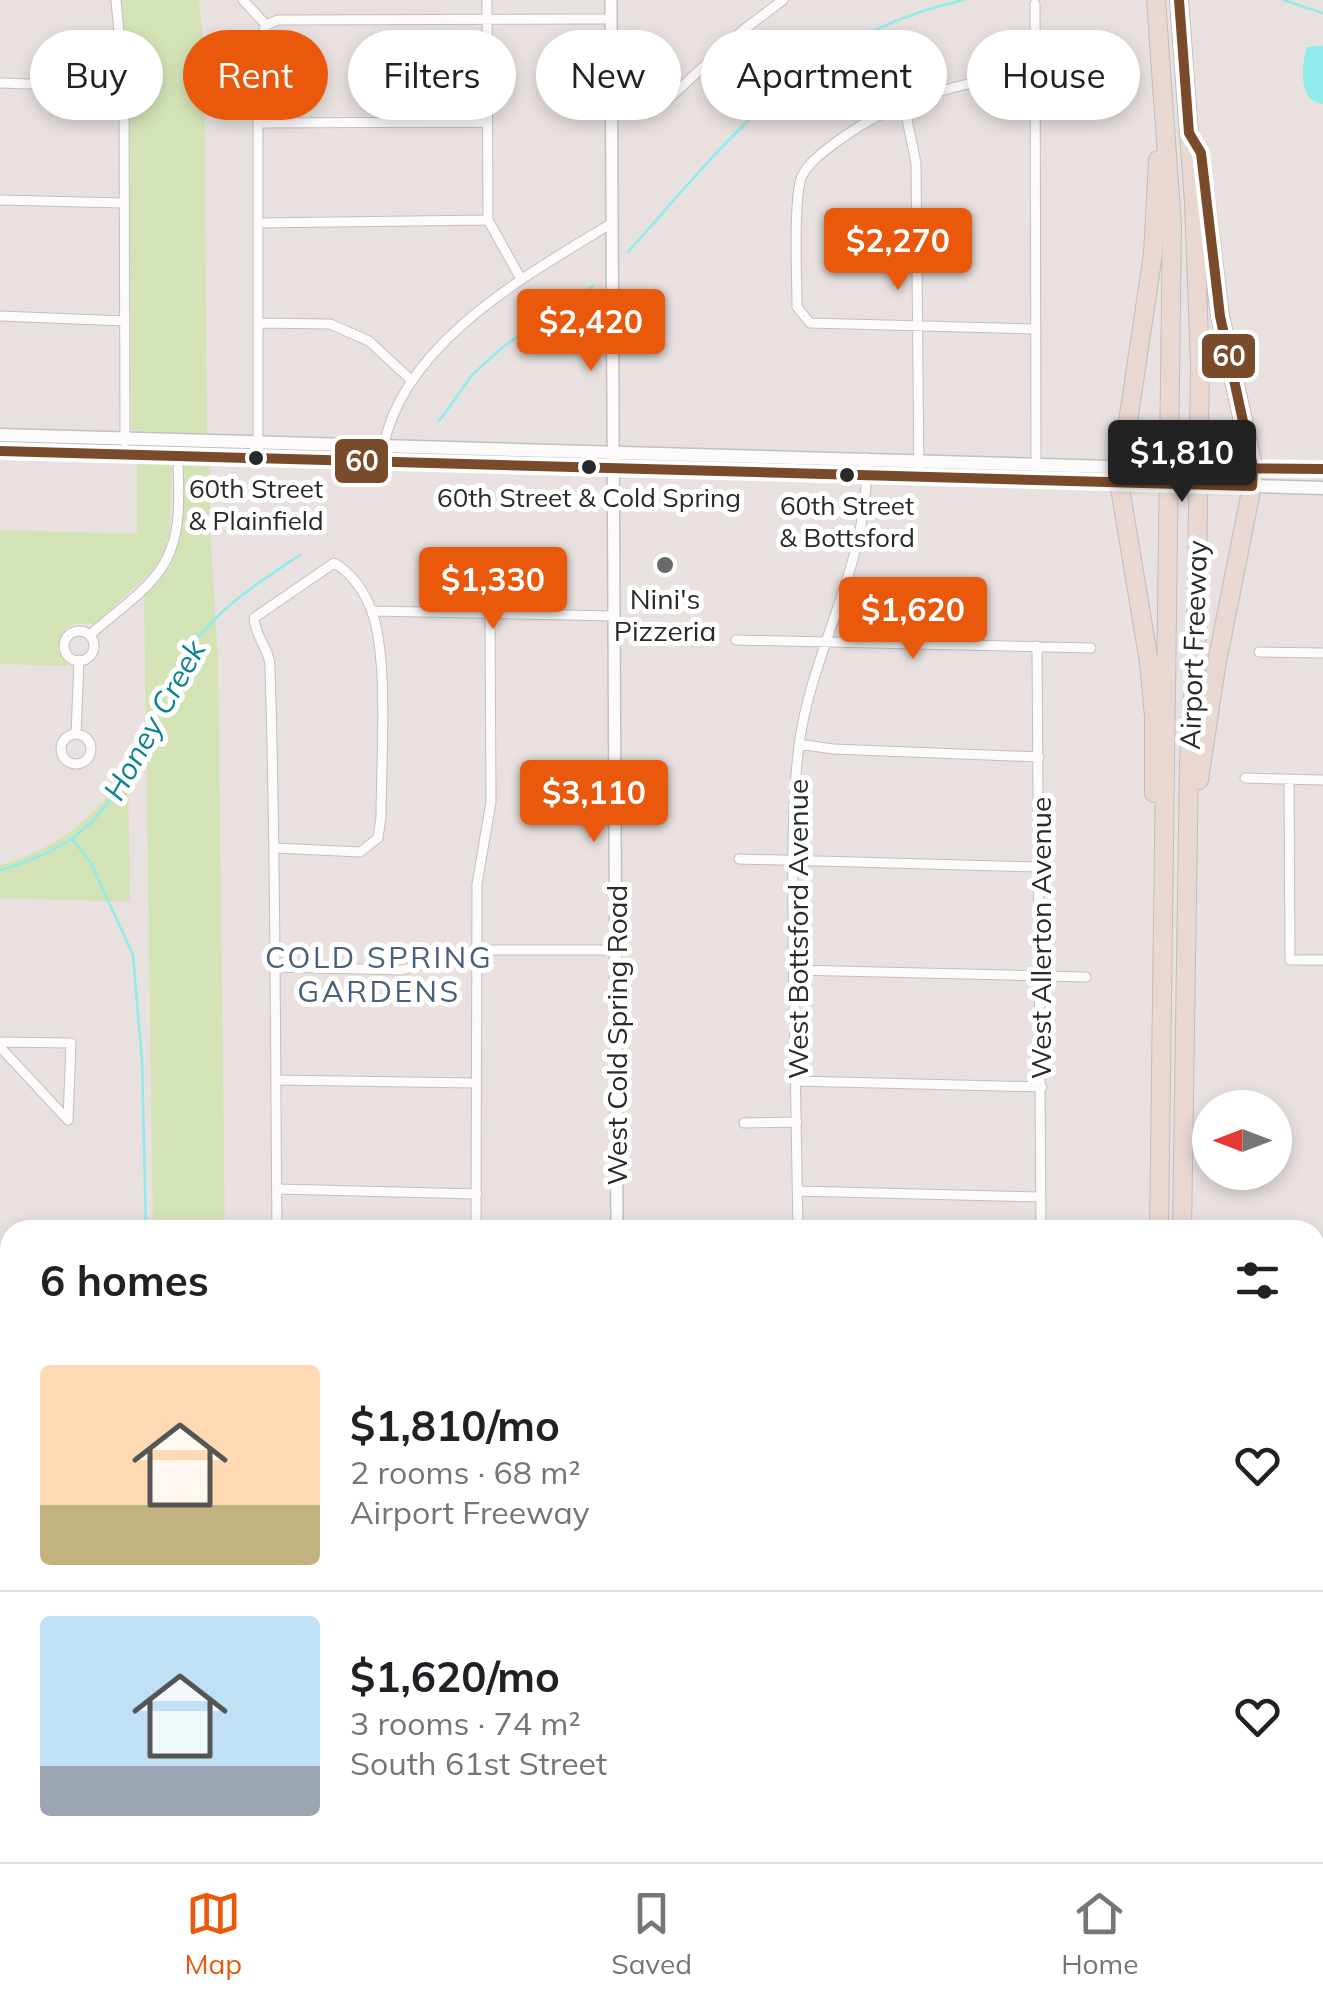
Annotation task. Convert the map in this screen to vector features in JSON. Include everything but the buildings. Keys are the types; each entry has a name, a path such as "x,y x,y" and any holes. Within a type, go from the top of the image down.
{"highway":[{"name":"Airport Freeway","path":"1179,0 1200,366 1182,1220"},
{"name":"Airport Freeway","path":"1156,1 1172,225 1159,1220"},
{"path":"1156,1 1148,22 1158,159 1153,254 1119,475 1152,694 1154,960 1162,984"},
{"path":"1187,939 1196,918 1199,785 1206,729 1252,486 1252,467 1222,326 1201,154 1189,134"}],"main road":[{"path":"0,435 126,439 258,458 867,476 1036,480 1252,467 1323,469"},
{"path":"0,451 126,455 258,443 866,458 1036,465 1119,475"},
{"path":"533,466 536,456 559,450"},
{"path":"1146,475 1219,485 1323,488"}],"street":[{"path":"116,0 119,30"},
{"path":"243,0 266,25"},
{"path":"486,0 488,220 521,280"},
{"name":"West Cold Spring Road","path":"611,0 611,30"},
{"path":"681,88 744,30 784,0"},
{"path":"1035,4 1035,30"},
{"path":"258,458 258,44 266,25 278,20 611,19"},
{"path":"0,83 30,84"},
{"path":"124,120 126,455"},
{"name":"West Cold Spring Road","path":"612,120 617,1220"},
{"path":"875,120 848,134 803,174 797,307 810,323 1036,329"},
{"path":"907,120 916,163 919,477"},
{"path":"1034,120 1036,480"},
{"path":"259,123 488,122"},
{"path":"0,200 124,203"},
{"path":"259,223 488,220"},
{"path":"382,462 390,418 411,380 438,350 521,280 612,223"},
{"path":"0,316 124,321"},
{"path":"258,323 330,324 369,340 411,380"},
{"path":"90,635 165,563 176,531 178,448"},
{"name":"West Bottsford Avenue","path":"798,1220 793,860 800,744 810,696 850,573 867,476 866,458"},
{"path":"276,848 360,852 378,838 382,817 380,657 372,611 350,572 334,563 254,618 255,631 270,660 276,848 277,1220"},
{"path":"372,611 614,616"},
{"path":"476,1220 477,884 491,802 490,613"},
{"path":"76,632 90,635 93,650 86,659 67,654 66,640 76,632"},
{"path":"736,640 1090,648"},
{"name":"West Allerton Avenue","path":"1037,646 1041,1220"},
{"path":"1259,652 1323,653"},
{"path":"76,734 79,660"},
{"path":"800,744 1039,758"},
{"path":"1245,778 1323,780"},
{"path":"1289,780 1290,960 1323,960"},
{"path":"739,859 1039,867"},
{"path":"276,967 402,970 477,950 616,950"},
{"path":"794,970 1086,977"},
{"path":"70,1043 68,1120 0,1044 70,1043"},
{"path":"277,1080 475,1083"},
{"path":"796,1081 1042,1087"},
{"path":"744,1122 796,1122"},
{"path":"276,1188 477,1194"},
{"path":"797,1192 1041,1197"}],"green space":[{"path":"121,0 199,0 202,30 183,30 183,120 205,120 207,435 132,430 129,120 163,120 163,30 123,30"},
{"path":"137,461 169,461 172,466 169,535 163,555 152,571 95,624 74,624 63,630 57,650 69,666 0,664 0,530 137,534"},
{"path":"187,461 210,463 218,660 225,1220 153,1220 144,593 167,566 174,551 181,519 183,466"},
{"path":"128,766 130,902 0,898 0,865 40,850 74,829 104,801"}],"water":[{"path":"1323,46 1323,104 1315,102 1305,90 1303,64 1307,47"}],"waterway":[{"name":"Honey Creek","path":"628,252 724,145 805,71 870,32 963,0"},
{"name":"Honey Creek","path":"1283,0 1323,13"},
{"name":"Honey Creek","path":"439,421 473,374 504,346 593,286"},
{"name":"Honey Creek","path":"0,870 61,845 101,812 130,767 175,672 193,644 234,601 300,555"},
{"path":"72,839 91,863 133,955 142,1060 146,1220"}],"transit line":[{"name":"60","path":"0,451 1252,486 1253,467 1220,316 1201,153 1189,133 1179,0"},
{"name":"60","path":"1230,468 1323,469"}],"place":[{"name":"60th Street & Plainfield","path":"256,458"},
{"name":"60th Street & Cold Spring","path":"589,467"},
{"name":"60th Street & Bottsford","path":"847,475"},
{"name":"Nini's Pizzeria","path":"665,565"}],"district":[{"name":"COLD SPRING GARDENS","path":"379,974"}]}
